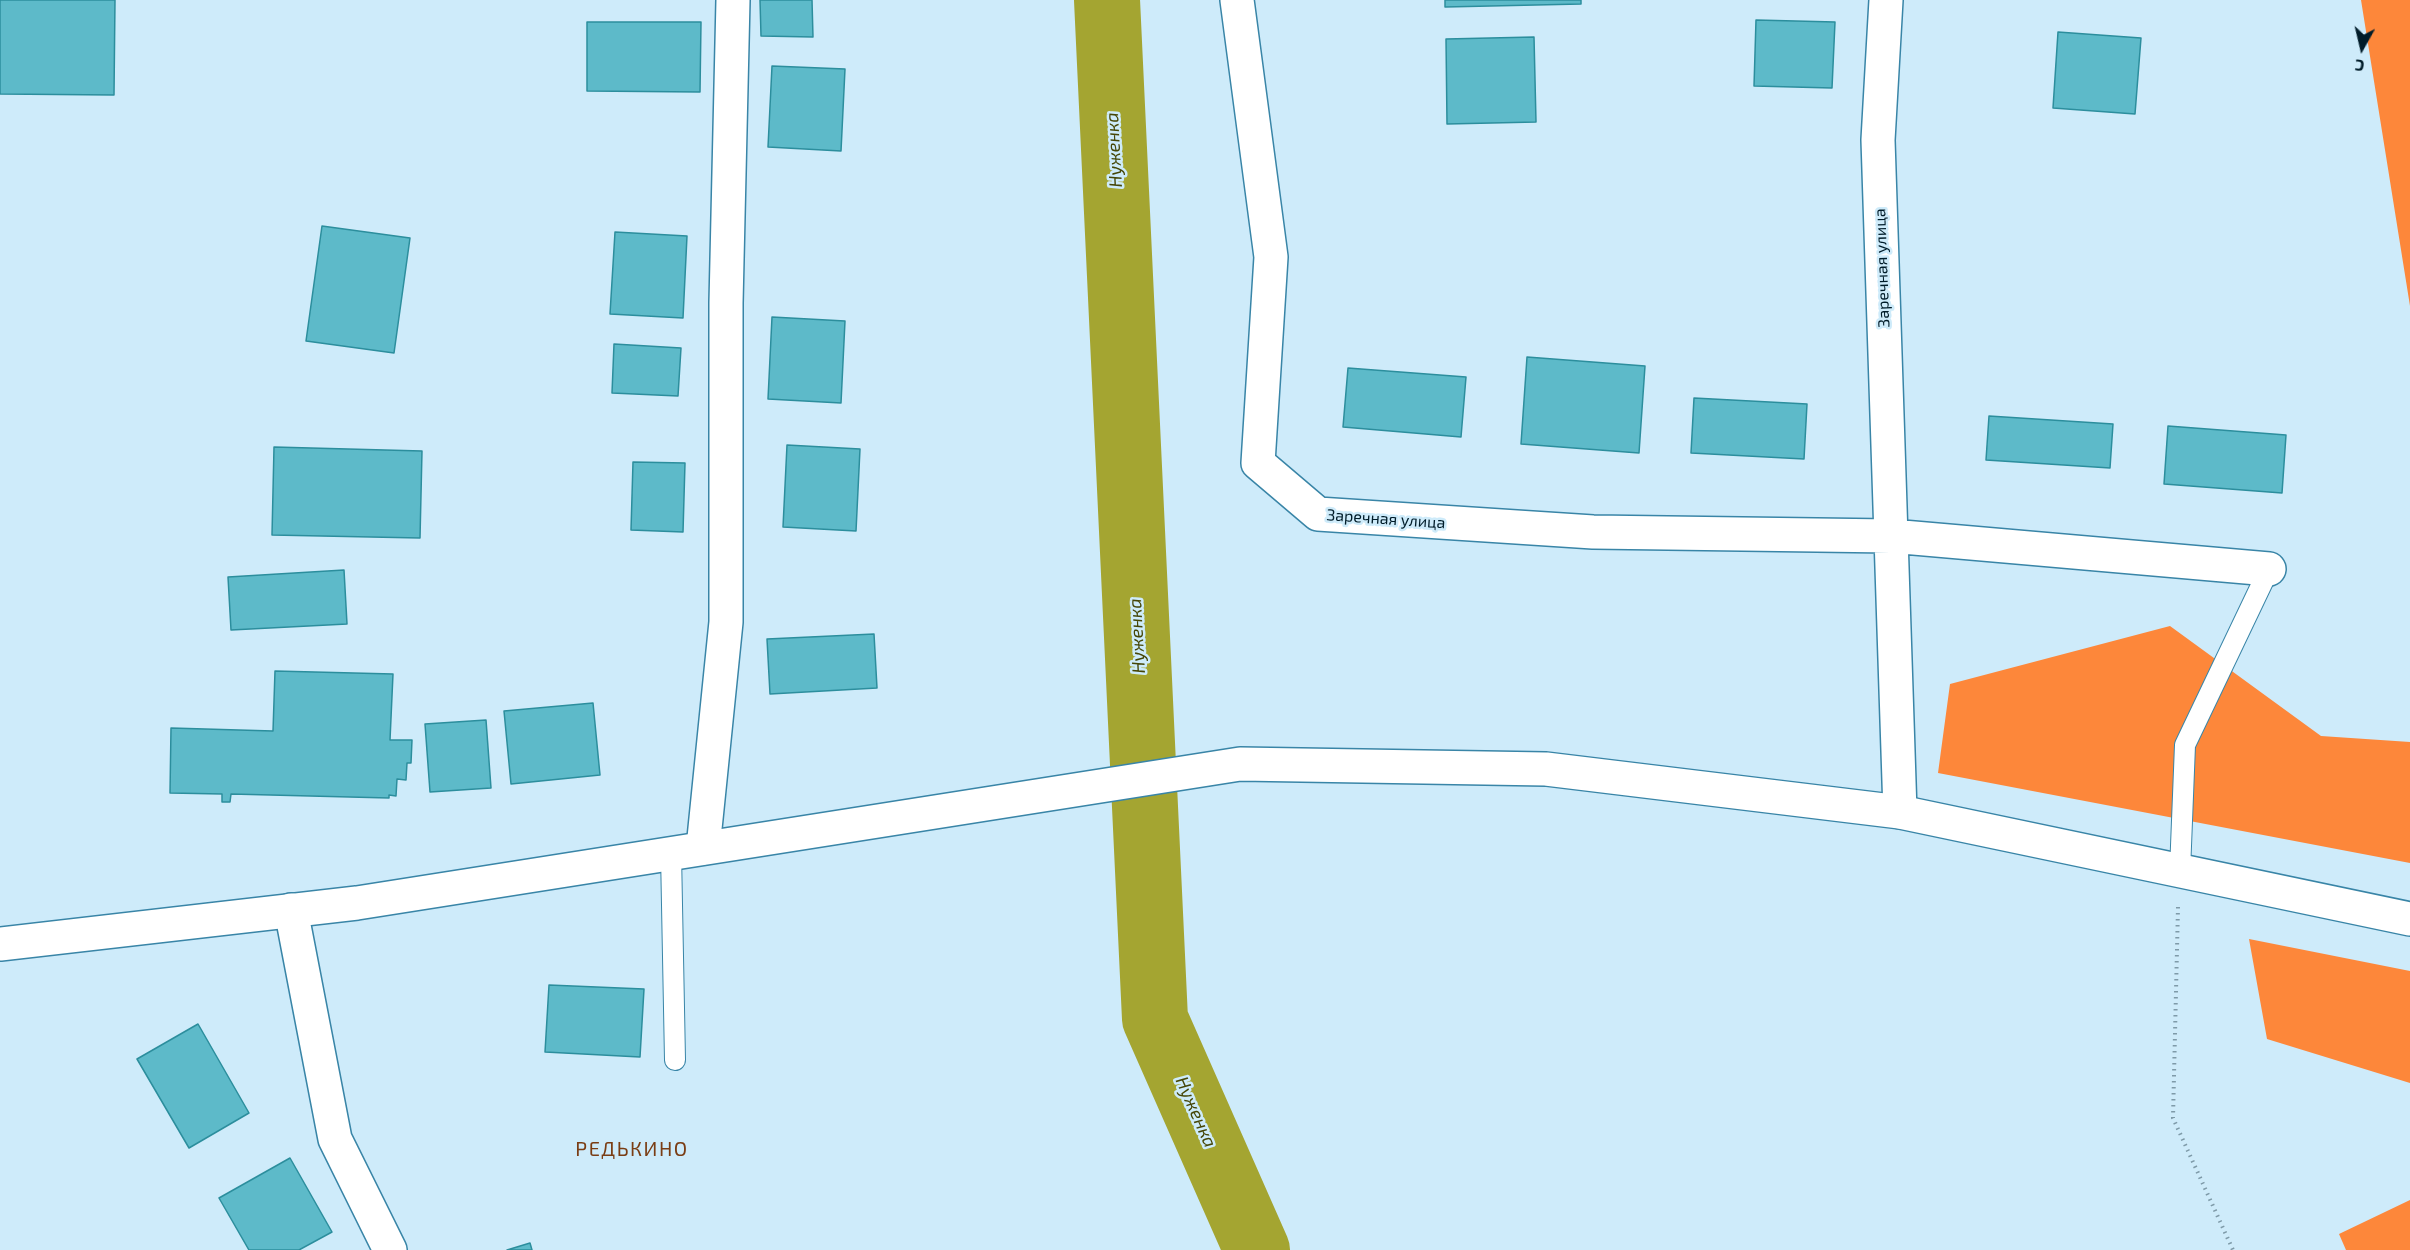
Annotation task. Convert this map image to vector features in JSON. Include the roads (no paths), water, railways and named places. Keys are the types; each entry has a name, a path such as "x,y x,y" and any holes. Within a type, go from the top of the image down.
{"street":[{"path":"703,848 726,622 726,303 733,0"},
{"name":"Заречная улица","path":"1237,0 1272,257 1258,464 1318,514 1593,532 1891,536 2269,569"},
{"name":"Заречная улица","path":"1886,0 1878,140 1900,812"},
{"path":"0,944 357,903 1240,764 1546,769 1900,812 2410,919"},
{"path":"291,910 335,1138 390,1250"}],"lane":[{"path":"2180,871 2186,744 2269,569"},
{"path":"671,853 675,1060"}],"waterway":[{"name":"Нуженка","path":"1107,0 1155,1019 1257,1250"}],"district":[{"name":"РЕДЬКИНО","path":"632,1149"}]}
